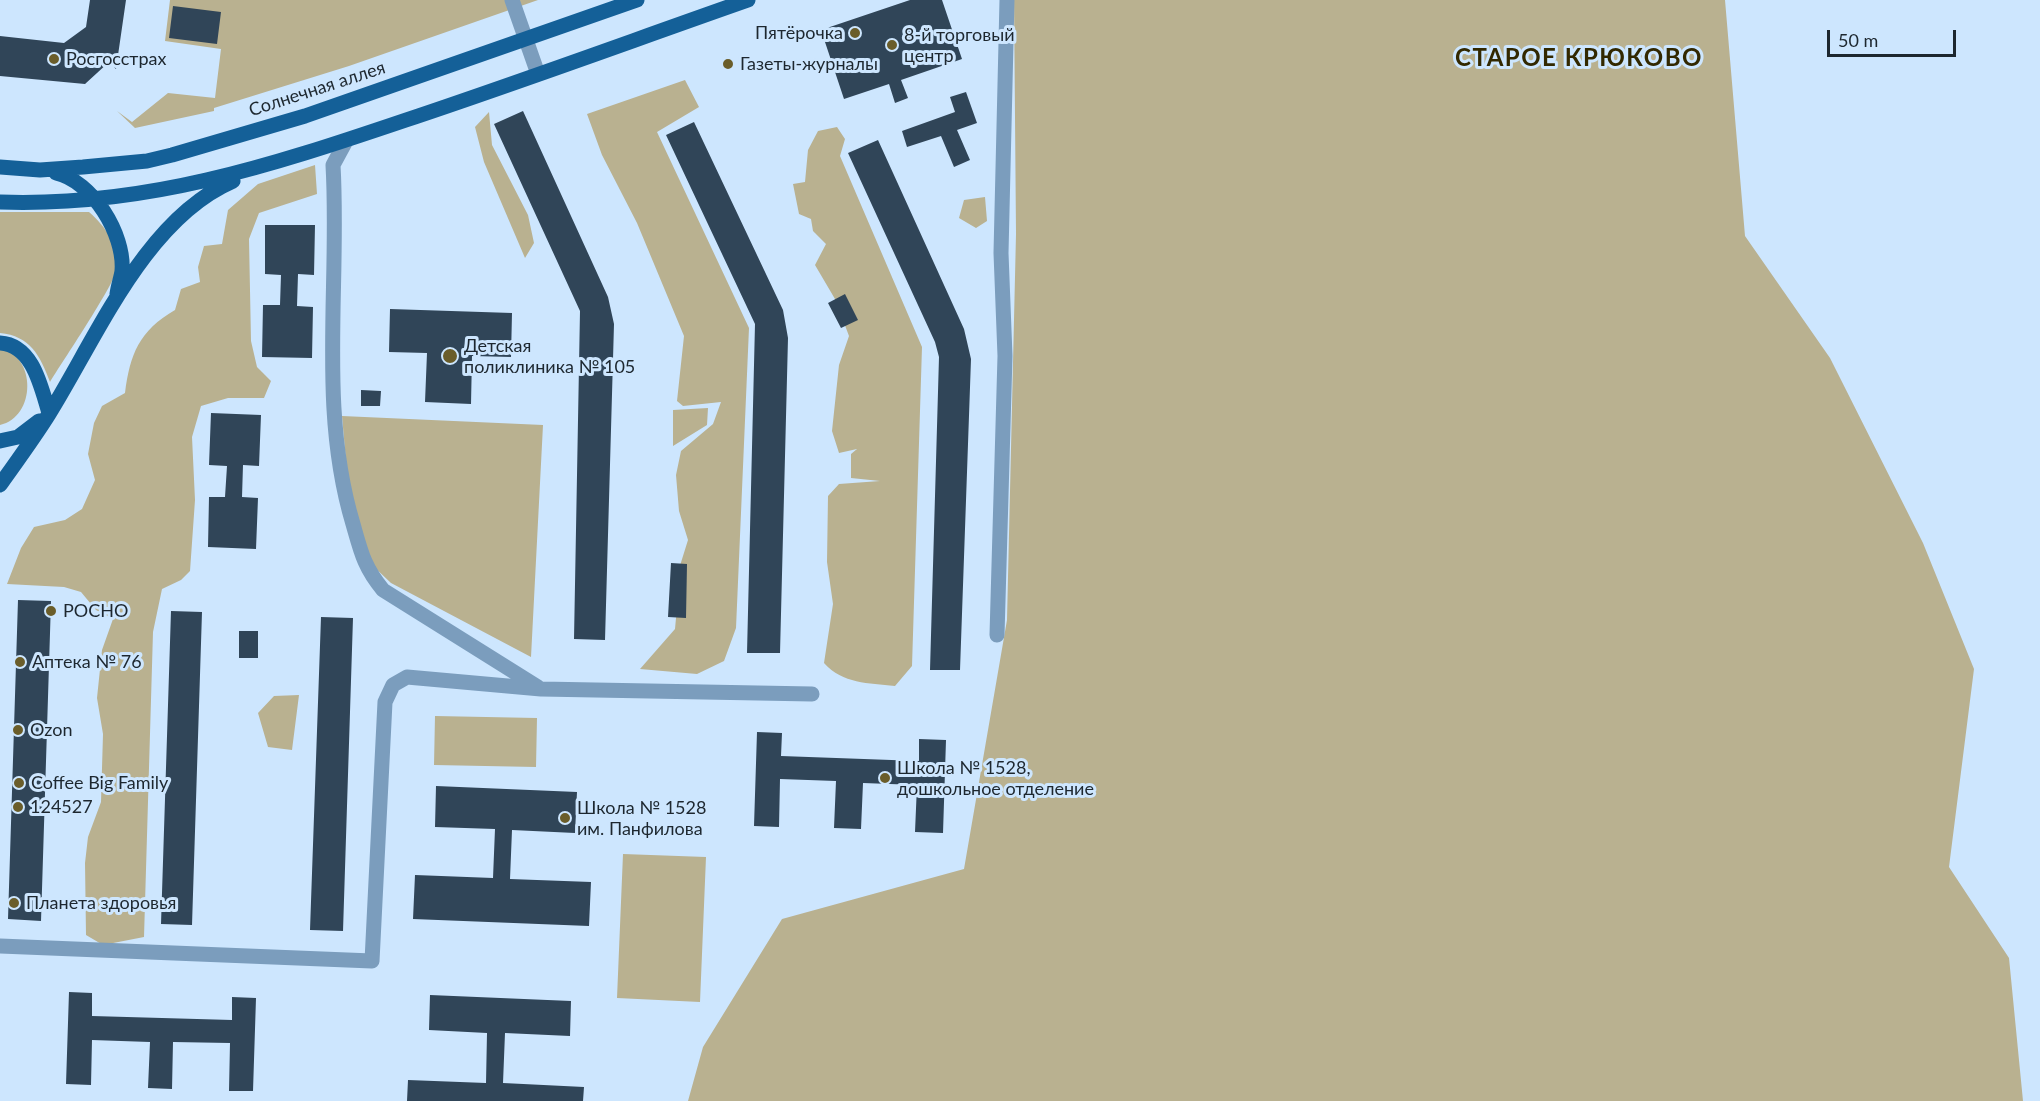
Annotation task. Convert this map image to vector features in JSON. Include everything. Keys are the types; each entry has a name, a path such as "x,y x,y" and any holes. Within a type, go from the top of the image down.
{"main road":[{"name":"Солнечная аллея","path":"0,167 40,170 115,165 172,155 305,116 637,0"},
{"path":"0,202 96,200 137,196 271,164 346,141 748,0"},
{"path":"0,485 49,413 114,302 148,253 198,200 218,187 271,164"},
{"path":"40,170 73,178 82,184 96,200 107,218 119,249 122,270 114,302"},
{"path":"0,343 10,343 30,361 49,413"},
{"path":"0,441 18,437 49,413"}],"street":[{"path":"512,0 524,40 538,74"},
{"path":"997,635 1005,356 1001,253 1007,0"},
{"path":"346,141 333,165 334,410 341,484 367,570 383,590 541,689"},
{"path":"0,946 372,961 385,702 393,685 407,678 541,689 812,694"}],"shaded area":[{"path":"170,0 538,0 349,66 214,108 214,111 135,128 117,111 132,122 168,93 215,98 221,49 165,41"},
{"path":"1014,0 1725,0 1745,236 1830,358 1923,543 1974,669 1949,867 2009,958 2023,1101 688,1101 703,1047 782,919 964,869 1007,620 1016,234"},
{"path":"685,80 699,107 657,132 749,328 736,628 724,661 697,674 640,669 675,629 677,607 673,588 688,540 679,511 676,475 681,451 713,424 721,402 683,406 677,401 684,336 637,223 602,155 587,114"},
{"path":"489,112 492,145 528,215 534,243 525,258 484,162 475,127"},
{"path":"837,127 845,139 840,156 922,347 912,666 895,686 848,679 831,670 824,663 833,604 827,562 828,496 839,484 880,481 851,478 851,454 857,449 839,453 832,431 839,365 849,336 835,299 815,265 826,244 813,231 811,219 799,214 793,184 805,182 808,150 818,131"},
{"path":"315,165 317,194 259,213 249,239 251,341 257,367 271,381 264,398 228,398 201,406 192,437 195,500 190,571 181,580 162,589 153,632 144,937 103,945 86,935 85,863 88,837 101,802 103,734 97,698 102,650 113,619 96,610 81,592 64,587 7,584 21,548 34,527 65,520 82,509 95,480 88,454 94,423 102,406 125,393 130,367 138,345 153,326 175,310 181,289 200,282 198,267 204,246 222,244 228,210 258,184"},
{"path":"985,197 987,221 976,228 959,218 964,200"},
{"path":"0,212 89,212 106,230 113,245 116,271 113,279 50,382 38,355 32,348 19,338 0,333"},
{"path":"0,348 12,353 21,362 26,374 27,386 26,399 20,411 12,420 0,425"},
{"path":"708,408 707,425 673,446 673,410"},
{"path":"342,416 543,425 531,657 391,583 372,565 349,495"},
{"path":"299,695 292,750 268,747 258,713 274,696"},
{"path":"435,716 537,718 536,767 434,765"},
{"path":"623,854 706,857 700,1002 617,998"}],"building":[{"path":"90,0 126,0 116,69 109,62 85,84 0,76 0,36 64,43 86,27"},
{"name":"8-й торговый центр","path":"910,0 942,0 962,59 901,80 908,98 895,103 889,84 844,99 821,30"},
{"path":"173,6 221,12 217,44 169,38"},
{"path":"966,92 977,123 957,130 970,160 954,167 941,136 907,147 902,131 955,112 950,97"},
{"path":"523,111 608,297 614,324 605,640 574,639 580,311 494,124"},
{"path":"694,122 783,310 788,338 780,653 747,653 755,324 666,135"},
{"path":"878,140 964,329 971,359 960,670 930,670 939,357 935,342 848,153"},
{"path":"265,225 315,225 314,275 298,274 297,306 313,307 312,358 262,357 263,305 280,305 281,275 265,274"},
{"path":"845,294 858,320 841,328 828,303"},
{"name":"Детская поликлиника № 105","path":"390,309 512,313 511,357 472,356 471,404 425,402 427,353 389,352"},
{"path":"361,390 381,391 380,406 361,406"},
{"path":"211,413 261,415 259,466 243,465 242,497 258,498 256,549 208,547 209,497 225,497 227,466 209,465"},
{"path":"671,563 687,564 686,618 668,617"},
{"path":"18,600 51,601 41,921 8,919"},
{"path":"171,611 202,612 192,925 161,924"},
{"path":"321,617 353,618 343,931 310,930"},
{"path":"239,631 258,631 258,658 239,658"},
{"path":"757,732 782,733 781,756 919,761 919,739 946,740 943,833 915,832 917,785 863,783 861,829 834,828 836,781 780,779 779,827 754,826"},
{"path":"436,786 577,792 575,833 512,830 510,879 591,882 589,926 413,919 415,875 493,878 495,829 435,827"},
{"path":"69,992 92,993 92,1016 232,1020 232,997 256,998 253,1091 229,1091 230,1043 173,1042 172,1089 148,1088 150,1042 92,1040 91,1085 66,1084"},
{"path":"430,995 571,1001 570,1036 505,1033 503,1083 584,1087 583,1101 407,1101 408,1080 486,1083 487,1033 429,1030"}],"place":[{"name":"Пятёрочка","path":"855,33"},
{"name":"8-й торговый центр","path":"892,45"},
{"name":"Росгосстрах","path":"54,59"},
{"name":"Газеты-журналы","path":"728,64"},
{"name":"Детская поликлиника № 105","path":"450,356"},
{"name":"РОСНО","path":"51,611"},
{"name":"Аптека № 76","path":"20,662"},
{"name":"Ozon","path":"18,730"},
{"name":"Школа № 1528, дошкольное отделение","path":"885,778"},
{"name":"Coffee Big Family","path":"19,783"},
{"name":"124527","path":"18,807"},
{"name":"Школа № 1528 им. Панфилова","path":"565,818"},
{"name":"Планета здоровья","path":"14,903"}],"district":[{"name":"СТАРОЕ КРЮКОВО","path":"1579,58"}]}
